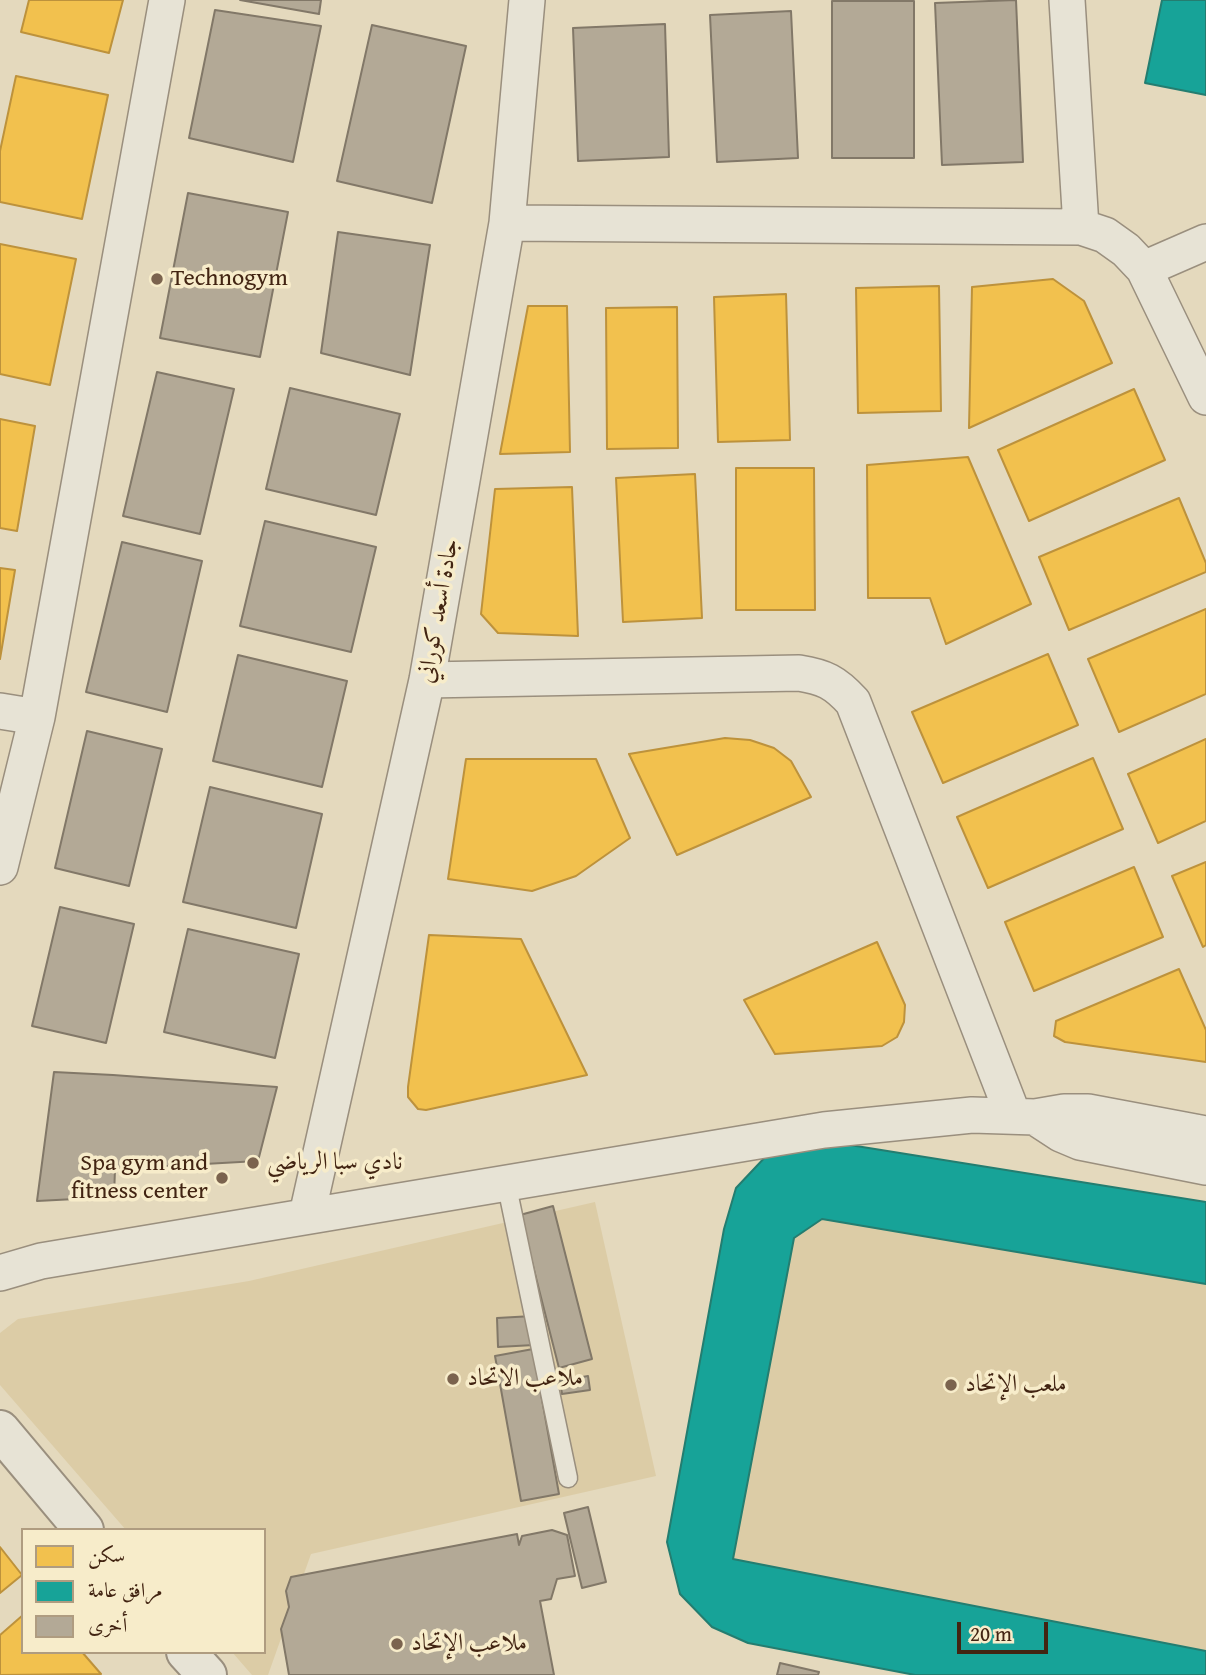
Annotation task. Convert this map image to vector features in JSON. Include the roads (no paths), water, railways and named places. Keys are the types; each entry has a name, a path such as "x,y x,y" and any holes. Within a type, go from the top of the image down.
{"street":[{"path":"0,867 37,717 167,0"},
{"name":"جادة أسعد كوراني","path":"307,1215 427,680 507,223 527,0"},
{"path":"1067,0 1081,227"},
{"path":"507,223 1081,227 1105,235 1126,250 1144,269 1206,397"},
{"path":"1144,269 1206,242"},
{"path":"427,680 799,673 820,676 839,686 853,702 1024,1116 1080,1142 1206,1167"},
{"path":"0,711 37,717"},
{"path":"0,1273 41,1261 824,1130 972,1115 1024,1116 1088,1112 1206,1134"},
{"path":"0,1255 41,1261"},
{"path":"0,1430 82,1528"},
{"path":"188,1654 207,1675"}],"lane":[{"path":"506,1182 568,1478"}],"place":[{"name":"Technogym","path":"157,279"},
{"name":"نادي سبا الرياضي","path":"253,1163"},
{"name":"Spa gym and fitness center","path":"222,1178"},
{"name":"ملاعب الاتحاد","path":"453,1379"},
{"name":"ملعب الإتحاد","path":"951,1385"},
{"name":"ملاعب الإتحاد","path":"397,1644"}]}
